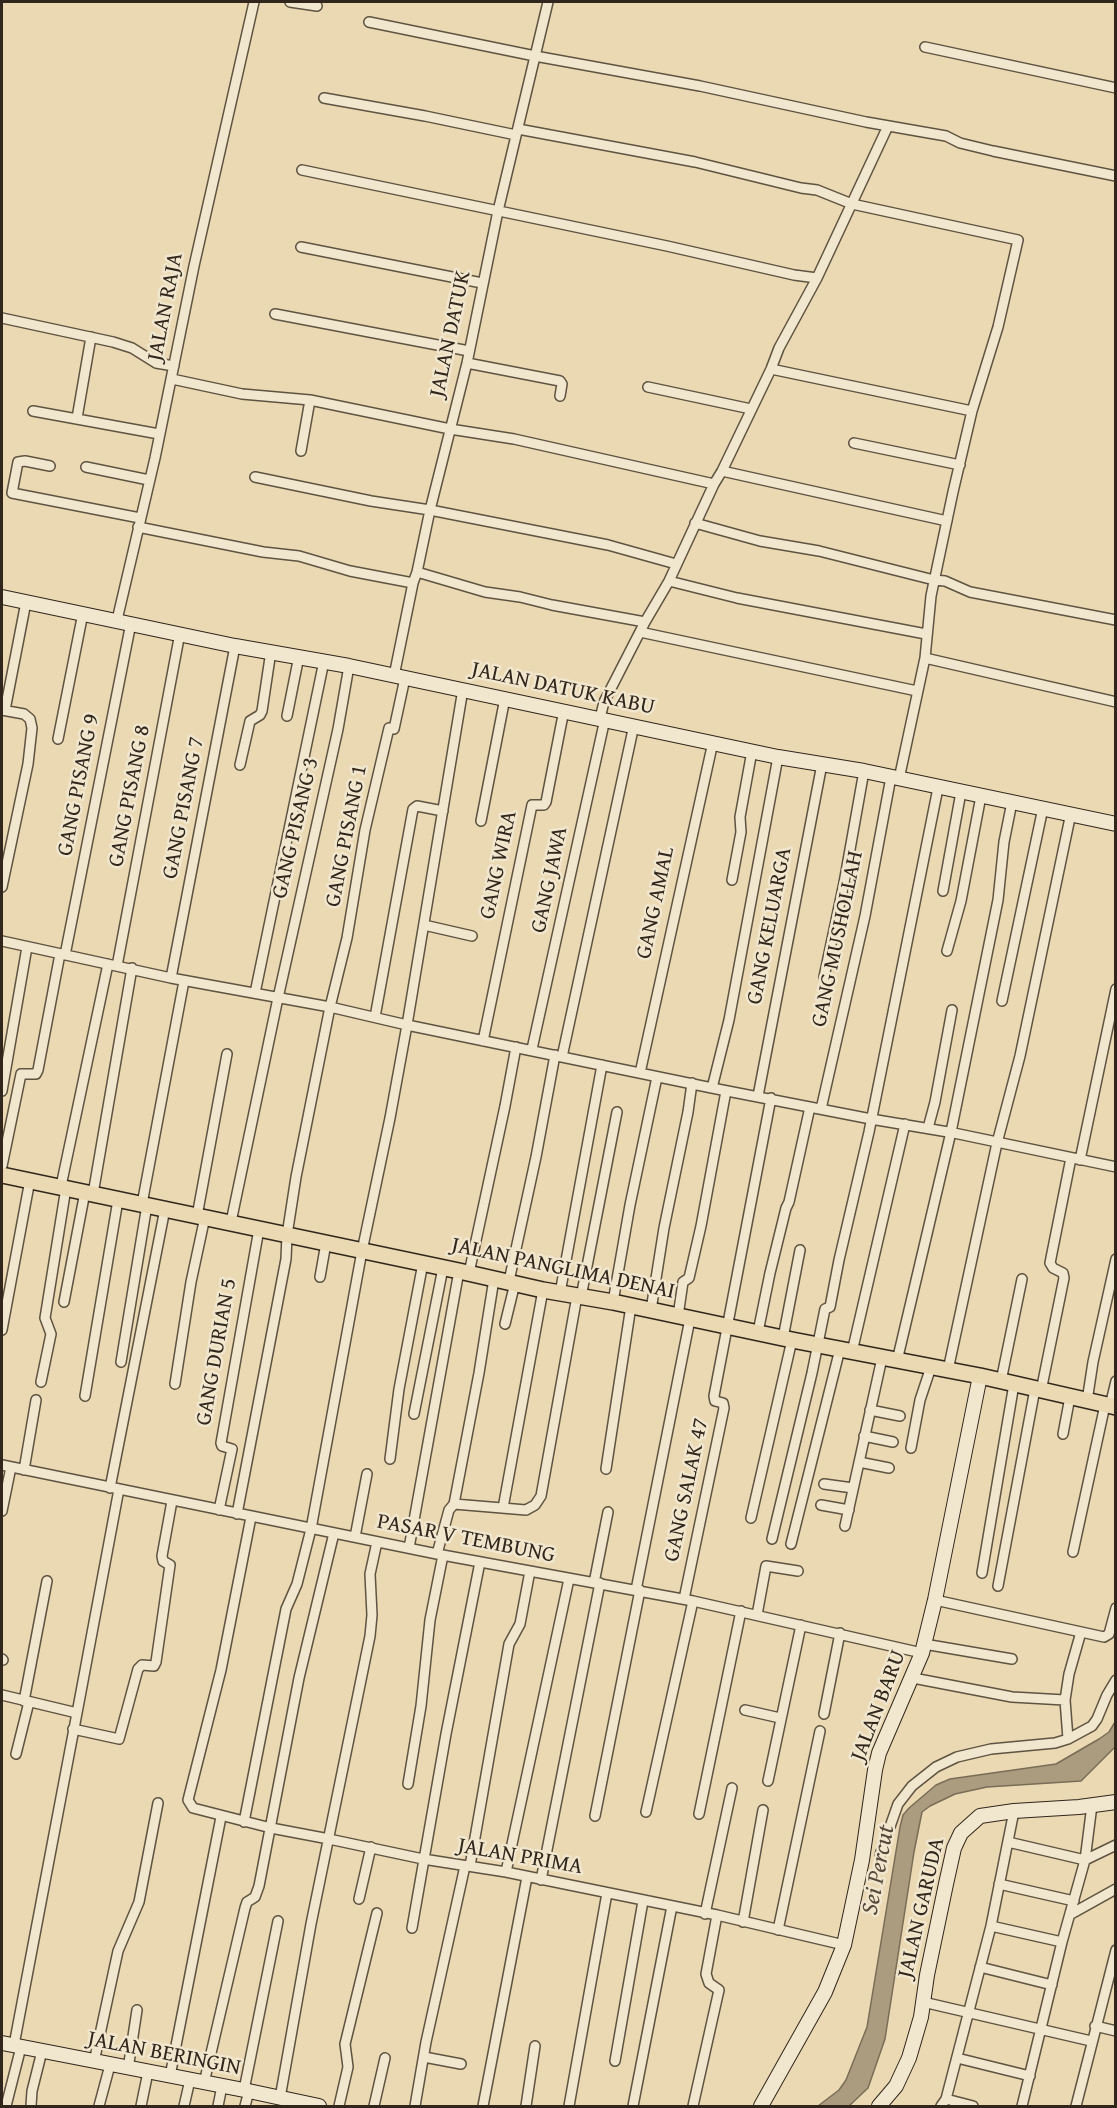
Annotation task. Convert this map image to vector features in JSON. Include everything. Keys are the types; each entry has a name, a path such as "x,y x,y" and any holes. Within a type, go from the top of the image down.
{"main road":[{"name":"JALAN PANGLIMA DENAI","path":"2,1175 543,1290 614,1302 889,1360 980,1376 1110,1406"}],"street":[{"name":"JALAN RAJA","path":"124,622 139,523 254,2"},
{"path":"290,2 317,6"},
{"name":"JALAN DATUK","path":"400,677 413,583 467,363 498,211 548,2"},
{"path":"369,22 946,136 960,143 993,151 1116,176"},
{"path":"925,47 1116,88"},
{"path":"324,98 695,162 817,190 852,204"},
{"name":"GANG JAWA","path":"532,1050 602,714 645,622 669,581 779,348 817,278 888,126"},
{"path":"302,170 817,278"},
{"name":"GANG MUSHOLLAH","path":"821,1109 897,777 904,763 924,658 934,580 947,521 972,411 998,327 1018,240 852,204"},
{"path":"301,247 482,283"},
{"path":"275,315 469,351"},
{"path":"2,318 125,345 156,363 174,366"},
{"path":"77,418 91,337"},
{"path":"467,363 560,381 562,384 560,396"},
{"path":"771,369 972,411"},
{"path":"172,379 242,394 310,400 450,429 514,439 714,484"},
{"path":"648,387 752,409"},
{"path":"301,451 310,400"},
{"path":"33,411 159,434"},
{"path":"854,443 960,465"},
{"path":"50,466 25,461 18,462 12,493 223,545 299,556 350,571 413,583"},
{"path":"86,467 149,480"},
{"path":"722,471 947,521"},
{"path":"255,477 608,545 676,564"},
{"path":"695,523 760,541 819,551 949,582 970,592 1116,620"},
{"path":"417,572 485,592 645,622"},
{"path":"669,581 737,598 926,634"},
{"name":"JALAN DATUK KABU","path":"2,597 235,646 299,656 564,710 602,714 634,725 778,757 897,777 938,788 1071,813 1116,824"},
{"path":"2,887 28,764 32,728 30,720 24,714 3,710 26,602"},
{"path":"58,739 83,613"},
{"name":"GANG PISANG 9","path":"2,1166 21,1074 36,1074 62,954 124,622"},
{"path":"640,632 917,691"},
{"name":"GANG PISANG 8","path":"41,1382 51,1334 45,1318 63,1187 112,965 180,633"},
{"name":"GANG PISANG 7","path":"171,978 235,646"},
{"path":"240,765 250,721 262,711 271,651"},
{"path":"287,716 299,656"},
{"path":"924,658 1116,702"},
{"path":"255,993 324,661"},
{"name":"GANG PISANG 3","path":"231,1222 338,729 349,666"},
{"name":"GANG PISANG 1","path":"330,1007 347,938 365,830 388,728 394,729 400,677"},
{"path":"244,1822 286,1609 297,1584 311,1528 407,1025 463,689"},
{"path":"481,821 505,698"},
{"name":"GANG WIRA","path":"483,1041 532,805 544,805 546,802 564,710"},
{"path":"408,1784 427,1659 430,1620 449,1510 454,1504 479,1373 506,1281 536,1157 634,725"},
{"name":"GANG AMAL","path":"640,1073 713,742"},
{"path":"732,880 741,832 740,817 743,795 752,751"},
{"path":"712,1088 729,1020 778,757"},
{"name":"GANG KELUARGA","path":"758,1096 822,764"},
{"path":"824,976 844,883 864,771"},
{"path":"772,1539 825,1309 830,1307 871,1119 938,788"},
{"path":"943,891 961,792"},
{"path":"947,951 961,902 981,796"},
{"path":"845,1526 870,1410 889,1360 951,1132 998,900 1004,842 1012,802"},
{"path":"375,1017 414,809 417,806 443,811"},
{"path":"1002,1001 1043,808"},
{"path":"948,1370 997,1143 1020,1056 1071,813"},
{"path":"424,925 472,936"},
{"path":"2,941 184,981 330,1007 726,1091 951,1132 1116,1167"},
{"path":"2,1092 27,947"},
{"path":"64,1302 89,1193 132,968"},
{"path":"121,1362 144,1204 184,981"},
{"path":"998,1586 1038,1390 1065,1276 1064,1273 1053,1268 1050,1263 1116,989"},
{"path":"237,1514 286,1259 287,1235 296,1176 330,1007"},
{"path":"928,1128 952,1010"},
{"path":"409,1548 464,1272 505,1107 516,1047"},
{"path":"175,1384 227,1054"},
{"path":"560,1293 602,1065"},
{"path":"614,1302 630,1205 657,1077"},
{"path":"651,1310 692,1083"},
{"path":"595,1816 638,1590 684,1317 684,1282 689,1278 701,1226 726,1091"},
{"path":"727,1325 771,1098"},
{"path":"758,1332 810,1107"},
{"path":"454,1504 526,1510 535,1505 542,1496 579,1296 617,1112"},
{"path":"791,1544 846,1351 905,1124"},
{"path":"2,1330 30,1180"},
{"path":"85,1396 118,1200"},
{"path":"6,2106 12,2045 77,1713 165,1209"},
{"name":"GANG DURIAN 5","path":"219,1510 232,1451 231,1448 222,1446 221,1443 259,1229"},
{"path":"320,1277 326,1243"},
{"path":"751,1518 787,1339 800,1250"},
{"path":"1087,1401 1093,1362 1116,1259"},
{"path":"390,1459 399,1389 423,1263"},
{"path":"414,1414 443,1268"},
{"path":"982,1573 1022,1279"},
{"path":"505,1324 506,1281"},
{"path":"503,1508 543,1290"},
{"path":"606,1469 631,1306"},
{"name":"GANG SALAK 47","path":"688,1600 724,1408 723,1403 715,1401 714,1396 727,1325"},
{"path":"911,1448 920,1400 931,1367"},
{"name":"JALAN BARU","path":"761,2106 825,1992 844,1945 862,1860 879,1753 913,1678 923,1649 980,1376"},
{"path":"1073,1552 1116,1381"},
{"path":"1063,1434 1070,1397"},
{"path":"24,1470 36,1400"},
{"path":"870,1410 900,1416"},
{"path":"864,1436 893,1442"},
{"path":"859,1462 889,1468"},
{"path":"2,1511 6,1466"},
{"name":"PASAR V TEMBUNG","path":"6,1466 377,1542 638,1590 923,1649 1012,1659"},
{"path":"355,1537 367,1474"},
{"path":"824,1484 853,1488"},
{"path":"74,1729 119,1739 138,1669 142,1665 154,1666 156,1662 170,1565 167,1561 163,1561 162,1556 172,1501"},
{"path":"821,1505 849,1510"},
{"path":"541,1880 597,1583 608,1512"},
{"name":"JALAN PRIMA","path":"251,1517 221,1670 188,1800 191,1806 199,1811 271,1828 423,1859 527,1876 717,1915 844,1945"},
{"path":"204,2083 245,1908 247,1902 255,1898 259,1886 299,1678 334,1533"},
{"path":"287,2102 311,1924 370,1636 372,1615 370,1574 377,1542"},
{"path":"412,1928 446,1734 480,1562"},
{"path":"757,1615 766,1566 798,1571"},
{"path":"415,2106 467,1866 509,1644 522,1618 530,1571"},
{"path":"506,1872 569,1579"},
{"path":"16,1754 47,1581"},
{"path":"646,1812 688,1600"},
{"path":"935,1600 1107,1637 1116,1608"},
{"path":"699,1814 741,1611"},
{"path":"768,1781 801,1625"},
{"path":"1068,1739 1065,1700 1069,1674 1081,1632"},
{"path":"824,1714 840,1633"},
{"path":"913,1678 1012,1697 1065,1700"},
{"path":"880,1855 898,1804 912,1786 936,1767 957,1757 991,1749 1044,1745 1068,1739 1092,1726 1116,1680"},
{"path":"2,1695 77,1713"},
{"path":"745,1710 780,1718"},
{"path":"778,1930 820,1731"},
{"path":"705,1914 732,1788"},
{"name":"JALAN GARUDA","path":"879,2106 896,2086 909,2058 921,2017 945,1884 961,1833 980,1816 1116,1802"},
{"path":"94,2062 118,1951 139,1902 158,1803"},
{"path":"1022,2106 1062,1942 1085,1860 1092,1805"},
{"path":"743,1922 764,1810"},
{"path":"973,2106 944,2102 991,1926 1014,1811"},
{"path":"170,2076 221,1817"},
{"path":"1008,1842 1085,1860 1116,1845"},
{"path":"359,1899 371,1848"},
{"path":"483,2106 527,1876"},
{"path":"999,1884 1074,1901"},
{"path":"1071,1914 1116,1889"},
{"path":"569,2106 607,1893"},
{"path":"615,2061 643,1900"},
{"path":"633,2106 672,1906"},
{"path":"339,2106 348,2067 345,2044 377,1913"},
{"path":"693,2106 719,1990 709,1983 706,1974 717,1915"},
{"path":"245,2106 246,2090 278,1921"},
{"path":"991,1926 1062,1942"},
{"path":"1076,2106 1116,1950"},
{"path":"980,1967 1052,1985"},
{"path":"923,2002 1091,2041"},
{"path":"128,2069 137,2010"},
{"path":"1095,2026 1116,2031"},
{"name":"JALAN BERINGIN","path":"12,2045 246,2090 287,2102 319,2106"},
{"path":"526,2106 535,2046"},
{"path":"31,2106 32,2091 42,2051"},
{"path":"424,2057 461,2064"},
{"path":"374,2106 385,2058"},
{"path":"957,2058 1030,2076"},
{"path":"99,2106 110,2065"},
{"path":"141,2106 148,2072"},
{"path":"184,2106 190,2079"},
{"path":"218,2106 222,2086"}],"shaded area":[{"name":"Sei Percut","path":"1115,1722 1115,1747 1081,1781 987,1787 955,1794 922,1812 885,2039 868,2088 849,2106 818,2106 839,2090 846,2080 867,2027 903,1815 936,1785 950,1779 1056,1764 1109,1732"}]}
